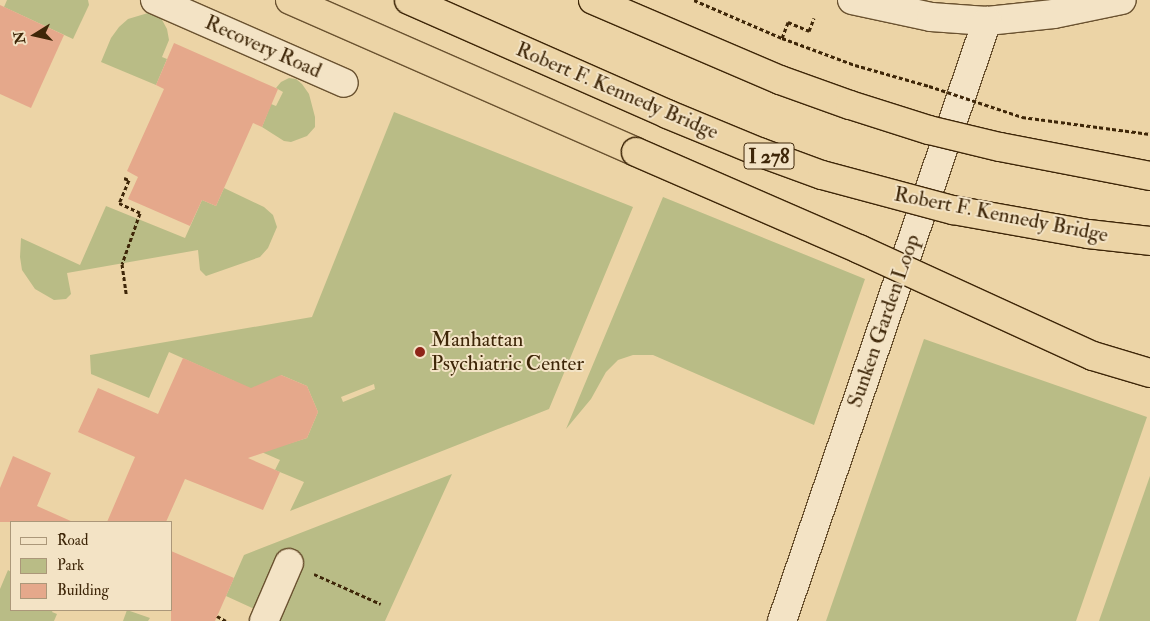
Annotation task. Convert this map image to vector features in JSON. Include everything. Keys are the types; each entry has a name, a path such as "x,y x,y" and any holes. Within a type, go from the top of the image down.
{"highway":[{"path":"290,0 841,241 1093,356 1150,373"},
{"name":"Robert F. Kennedy Bridge","path":"409,0 667,114 759,152 822,175 953,210 1079,233 1150,241"},
{"path":"594,0 780,80 850,105 929,130 991,145 1150,176"}],"street":[{"name":"Recovery Road","path":"155,0 344,83"},
{"path":"852,0 921,16 987,21 1054,14 1122,0"},
{"name":"Sunken Garden Loop","path":"782,621 987,21"},
{"path":"264,621 300,568"}],"path":[{"path":"694,0 782,38 855,64 1022,117 1150,134"},
{"path":"782,38 788,22 809,32 814,18"},
{"path":"124,178 129,180 119,203 140,213 122,264 126,294"},
{"path":"300,568 381,604"},
{"path":"217,616 226,621"}],"green space":[{"path":"7,0 88,0 89,5 73,39 4,7"},
{"path":"148,13 161,18 167,29 169,40 162,57 167,59 156,85 101,62 111,38 119,27 128,19"},
{"path":"289,78 296,79 309,94 315,117 315,127 307,136 291,142 284,141 262,127 271,104 276,106 283,92 276,88 281,82"},
{"path":"394,112 633,207 549,409 290,511 304,482 275,470 280,460 220,434 234,381 169,352 149,398 91,374 90,355 312,317","holes":["281,375 307,386 318,412 307,438 281,446","374,384 375,389 343,402 341,397"]},
{"path":"224,188 264,207 273,215 277,227 268,248 260,257 206,276 200,270 198,250 67,273 71,294 66,299 54,300 35,289 22,270 20,257 21,238 80,265 106,206 185,238 202,200 216,206"},
{"path":"663,197 865,279 814,425 653,355 633,355 618,360 606,372 591,399 566,429"},
{"path":"924,339 1147,417 1076,621 826,621"},
{"path":"452,474 385,621 271,621 272,617 226,596 244,555"},
{"path":"1150,476 1150,621 1099,621"},
{"path":"8,570 10,571 10,611 52,611 57,614 54,621 0,621 0,589"},
{"path":"127,611 150,618 148,621 123,621"}],"building":[{"path":"0,5 64,35 31,108 0,94"},
{"path":"174,43 278,89 262,127 253,123 216,206 202,200 190,226 128,199 138,177 127,171 164,89 156,85"},
{"path":"183,358 251,388 281,375 307,386 318,412 307,438 248,458 280,472 263,510 185,479 166,521 107,521 135,457 78,432 98,388 158,414"},
{"path":"13,456 51,473 37,506 71,521 0,522 0,488"},
{"path":"172,551 234,578 215,621 171,621"}],"place":[{"name":"Manhattan Psychiatric Center","path":"420,352"}]}
